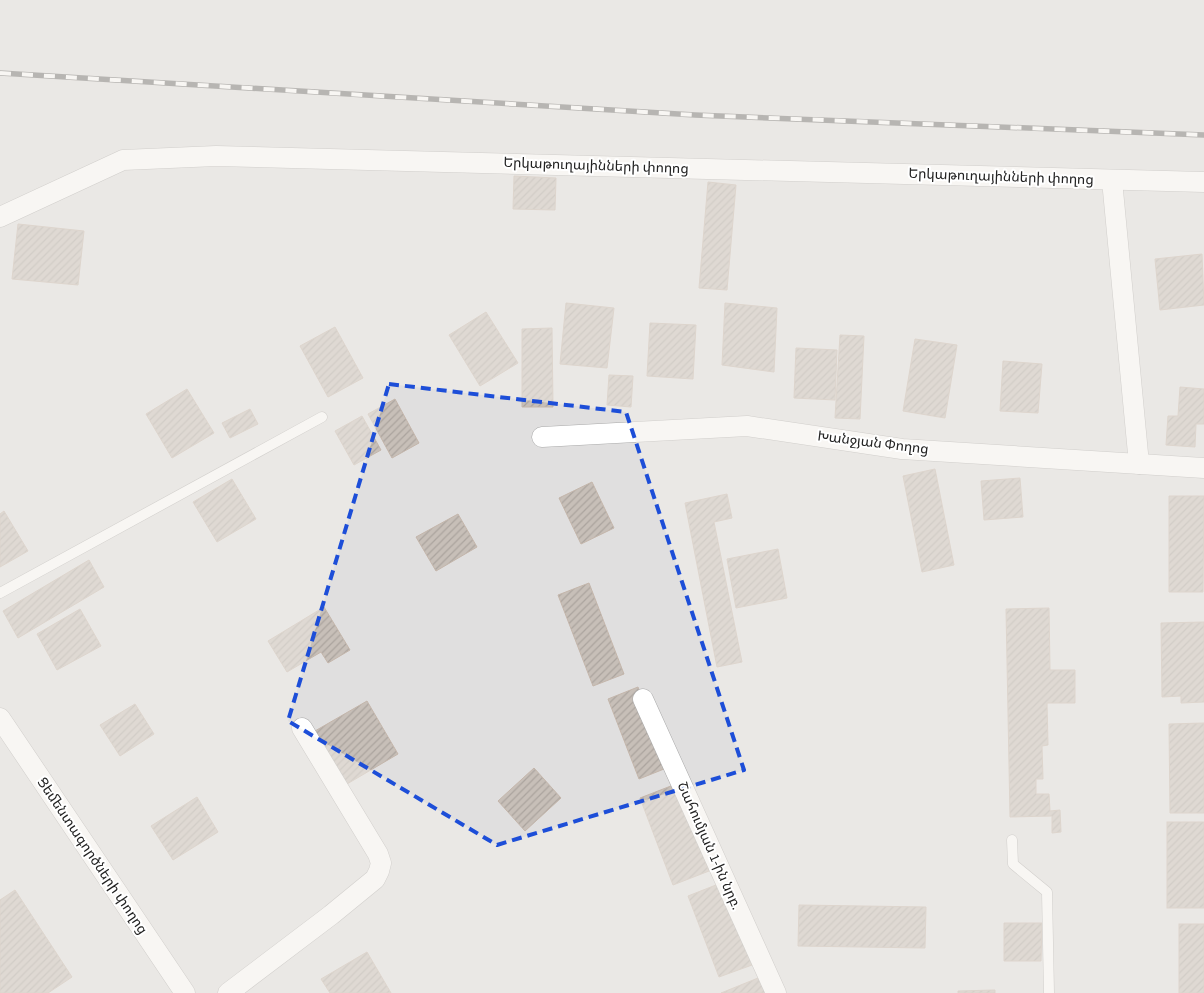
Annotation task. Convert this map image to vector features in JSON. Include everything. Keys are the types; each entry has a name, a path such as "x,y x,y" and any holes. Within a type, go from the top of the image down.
{"street":[{"name":"Երկաթուղայինների փողոց","path":"0,217 123,160 216,156 1204,182"},
{"path":"1112,180 1139,464"},
{"name":"Խանջյան Փողոց","path":"542,437 747,426 902,449 1204,468"},
{"name":"Շահումյան 1-ին նրբ.","path":"643,699 776,993"},
{"name":"Ցեմենտագործների փողոց","path":"0,718 185,993"},
{"path":"228,993 344,905 374,879 379,871 381,863 378,854 302,728"}],"lane":[{"path":"0,593 322,417"},
{"path":"1012,840 1013,864 1047,892 1049,993"}],"highlighted area":[{"path":"389,384 626,412 744,770 497,845 288,721"}],"shaded area":[{"path":"0,0 1204,0 1204,993 0,993"}],"building":[{"path":"514,176 556,178 555,210 513,209"},
{"path":"708,182 736,185 727,290 699,288"},
{"path":"18,224 84,231 78,285 12,279"},
{"path":"1202,254 1204,305 1160,310 1155,259"},
{"path":"566,303 614,308 607,368 560,364"},
{"path":"725,303 777,308 774,372 722,365"},
{"path":"486,312 518,363 480,386 449,335"},
{"path":"650,323 696,325 693,379 647,376"},
{"path":"335,327 363,378 328,397 300,346"},
{"path":"552,328 553,407 522,407 522,329"},
{"path":"840,335 864,336 860,419 835,418"},
{"path":"915,339 957,345 945,418 903,411"},
{"path":"796,348 837,350 835,400 794,398"},
{"path":"1003,361 1042,364 1038,413 1000,411"},
{"path":"609,375 633,376 631,407 607,405"},
{"path":"1180,387 1204,389 1204,424 1196,424 1195,447 1166,445 1168,416 1178,416"},
{"path":"187,389 214,433 172,458 146,414"},
{"path":"395,399 419,443 392,458 368,414"},
{"path":"250,409 258,424 230,438 222,423"},
{"path":"362,416 381,450 354,465 335,431"},
{"path":"935,469 954,565 922,572 903,476"},
{"path":"1020,478 1023,517 984,520 981,481"},
{"path":"232,479 256,519 217,542 193,502"},
{"path":"592,482 614,528 581,544 559,498"},
{"path":"727,494 732,518 714,522 742,662 717,667 685,503"},
{"path":"1169,496 1204,496 1203,592 1169,592"},
{"path":"4,511 28,551 0,567 0,514"},
{"path":"458,514 477,547 436,571 416,537"},
{"path":"778,549 787,598 736,608 727,559"},
{"path":"89,560 104,587 18,638 3,611"},
{"path":"589,583 624,674 593,686 558,595"},
{"path":"324,607 350,650 328,663 321,652 287,672 268,641"},
{"path":"1049,608 1050,670 1075,670 1075,703 1047,703 1048,745 1042,746 1043,779 1036,779 1036,794 1049,794 1050,811 1060,810 1061,832 1052,833 1052,816 1010,817 1006,609"},
{"path":"80,609 101,646 57,670 37,634"},
{"path":"1204,622 1204,702 1181,703 1181,696 1162,697 1161,623"},
{"path":"638,687 669,767 639,779 608,699"},
{"path":"367,701 398,754 347,784 315,731"},
{"path":"135,704 154,734 120,756 100,725"},
{"path":"1204,723 1204,813 1170,813 1169,724"},
{"path":"534,768 561,798 525,831 498,801"},
{"path":"676,784 709,871 673,885 640,798"},
{"path":"197,797 218,832 173,860 151,826"},
{"path":"1167,822 1204,822 1204,908 1167,908"},
{"path":"721,883 752,965 719,977 688,896"},
{"path":"15,890 72,977 48,993 0,993 0,900"},
{"path":"799,905 926,907 925,948 798,946"},
{"path":"1004,923 1042,923 1041,961 1004,961"},
{"path":"1179,924 1204,924 1204,993 1179,993"},
{"path":"367,952 391,993 330,993 321,979"},
{"path":"763,976 769,993 721,993"},
{"path":"995,990 995,993 958,993 958,991"}],"railway":[{"path":"0,73 695,115 1204,135"}]}
